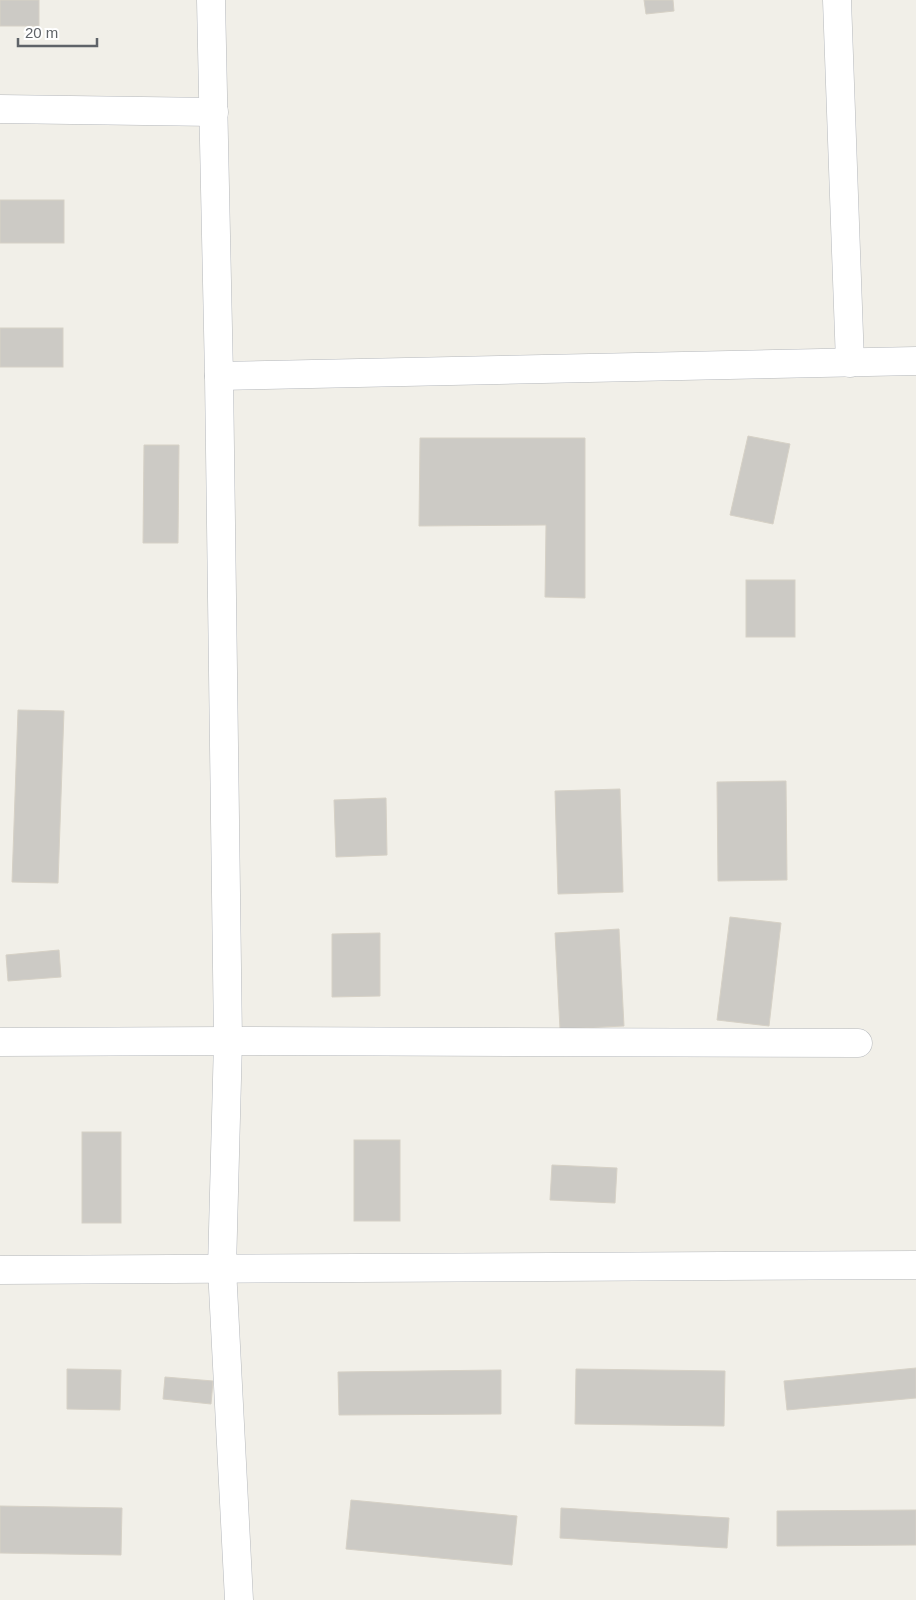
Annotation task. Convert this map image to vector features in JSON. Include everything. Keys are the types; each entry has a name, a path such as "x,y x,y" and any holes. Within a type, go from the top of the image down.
{"street":[{"path":"211,0 219,376 228,1041 222,1268 239,1600"},
{"path":"837,0 850,363"},
{"path":"0,109 214,112"},
{"path":"219,376 916,361"},
{"path":"0,1042 858,1043"},
{"path":"0,1270 916,1265"}],"building":[{"path":"0,0 39,0 39,26 0,26"},
{"path":"644,0 673,0 674,11 646,14"},
{"path":"0,200 64,200 64,243 0,243"},
{"path":"0,328 63,328 63,367 0,367"},
{"path":"748,436 790,444 773,524 730,515"},
{"path":"420,438 585,438 585,598 545,597 546,525 419,526"},
{"path":"144,445 179,445 178,543 143,543"},
{"path":"746,580 795,580 795,637 746,637"},
{"path":"18,710 64,711 58,883 12,882"},
{"path":"786,781 787,880 718,881 717,782"},
{"path":"620,789 623,892 558,894 555,791"},
{"path":"386,798 387,855 336,857 334,800"},
{"path":"730,917 781,923 769,1026 717,1020"},
{"path":"619,929 624,1026 560,1029 555,933"},
{"path":"380,933 380,996 332,997 332,934"},
{"path":"59,950 61,977 8,981 6,955"},
{"path":"82,1132 121,1132 121,1223 82,1223"},
{"path":"354,1140 400,1140 400,1221 354,1221"},
{"path":"552,1165 617,1168 615,1203 550,1200"},
{"path":"916,1368 916,1398 787,1410 784,1381"},
{"path":"67,1369 121,1370 120,1410 67,1409"},
{"path":"576,1369 725,1371 724,1426 575,1424"},
{"path":"501,1370 501,1414 339,1415 338,1372"},
{"path":"165,1377 213,1381 211,1404 163,1399"},
{"path":"351,1500 517,1516 512,1565 346,1549"},
{"path":"0,1506 122,1508 121,1555 0,1553"},
{"path":"561,1508 729,1518 727,1548 560,1538"},
{"path":"916,1510 916,1545 777,1546 777,1511"}]}
